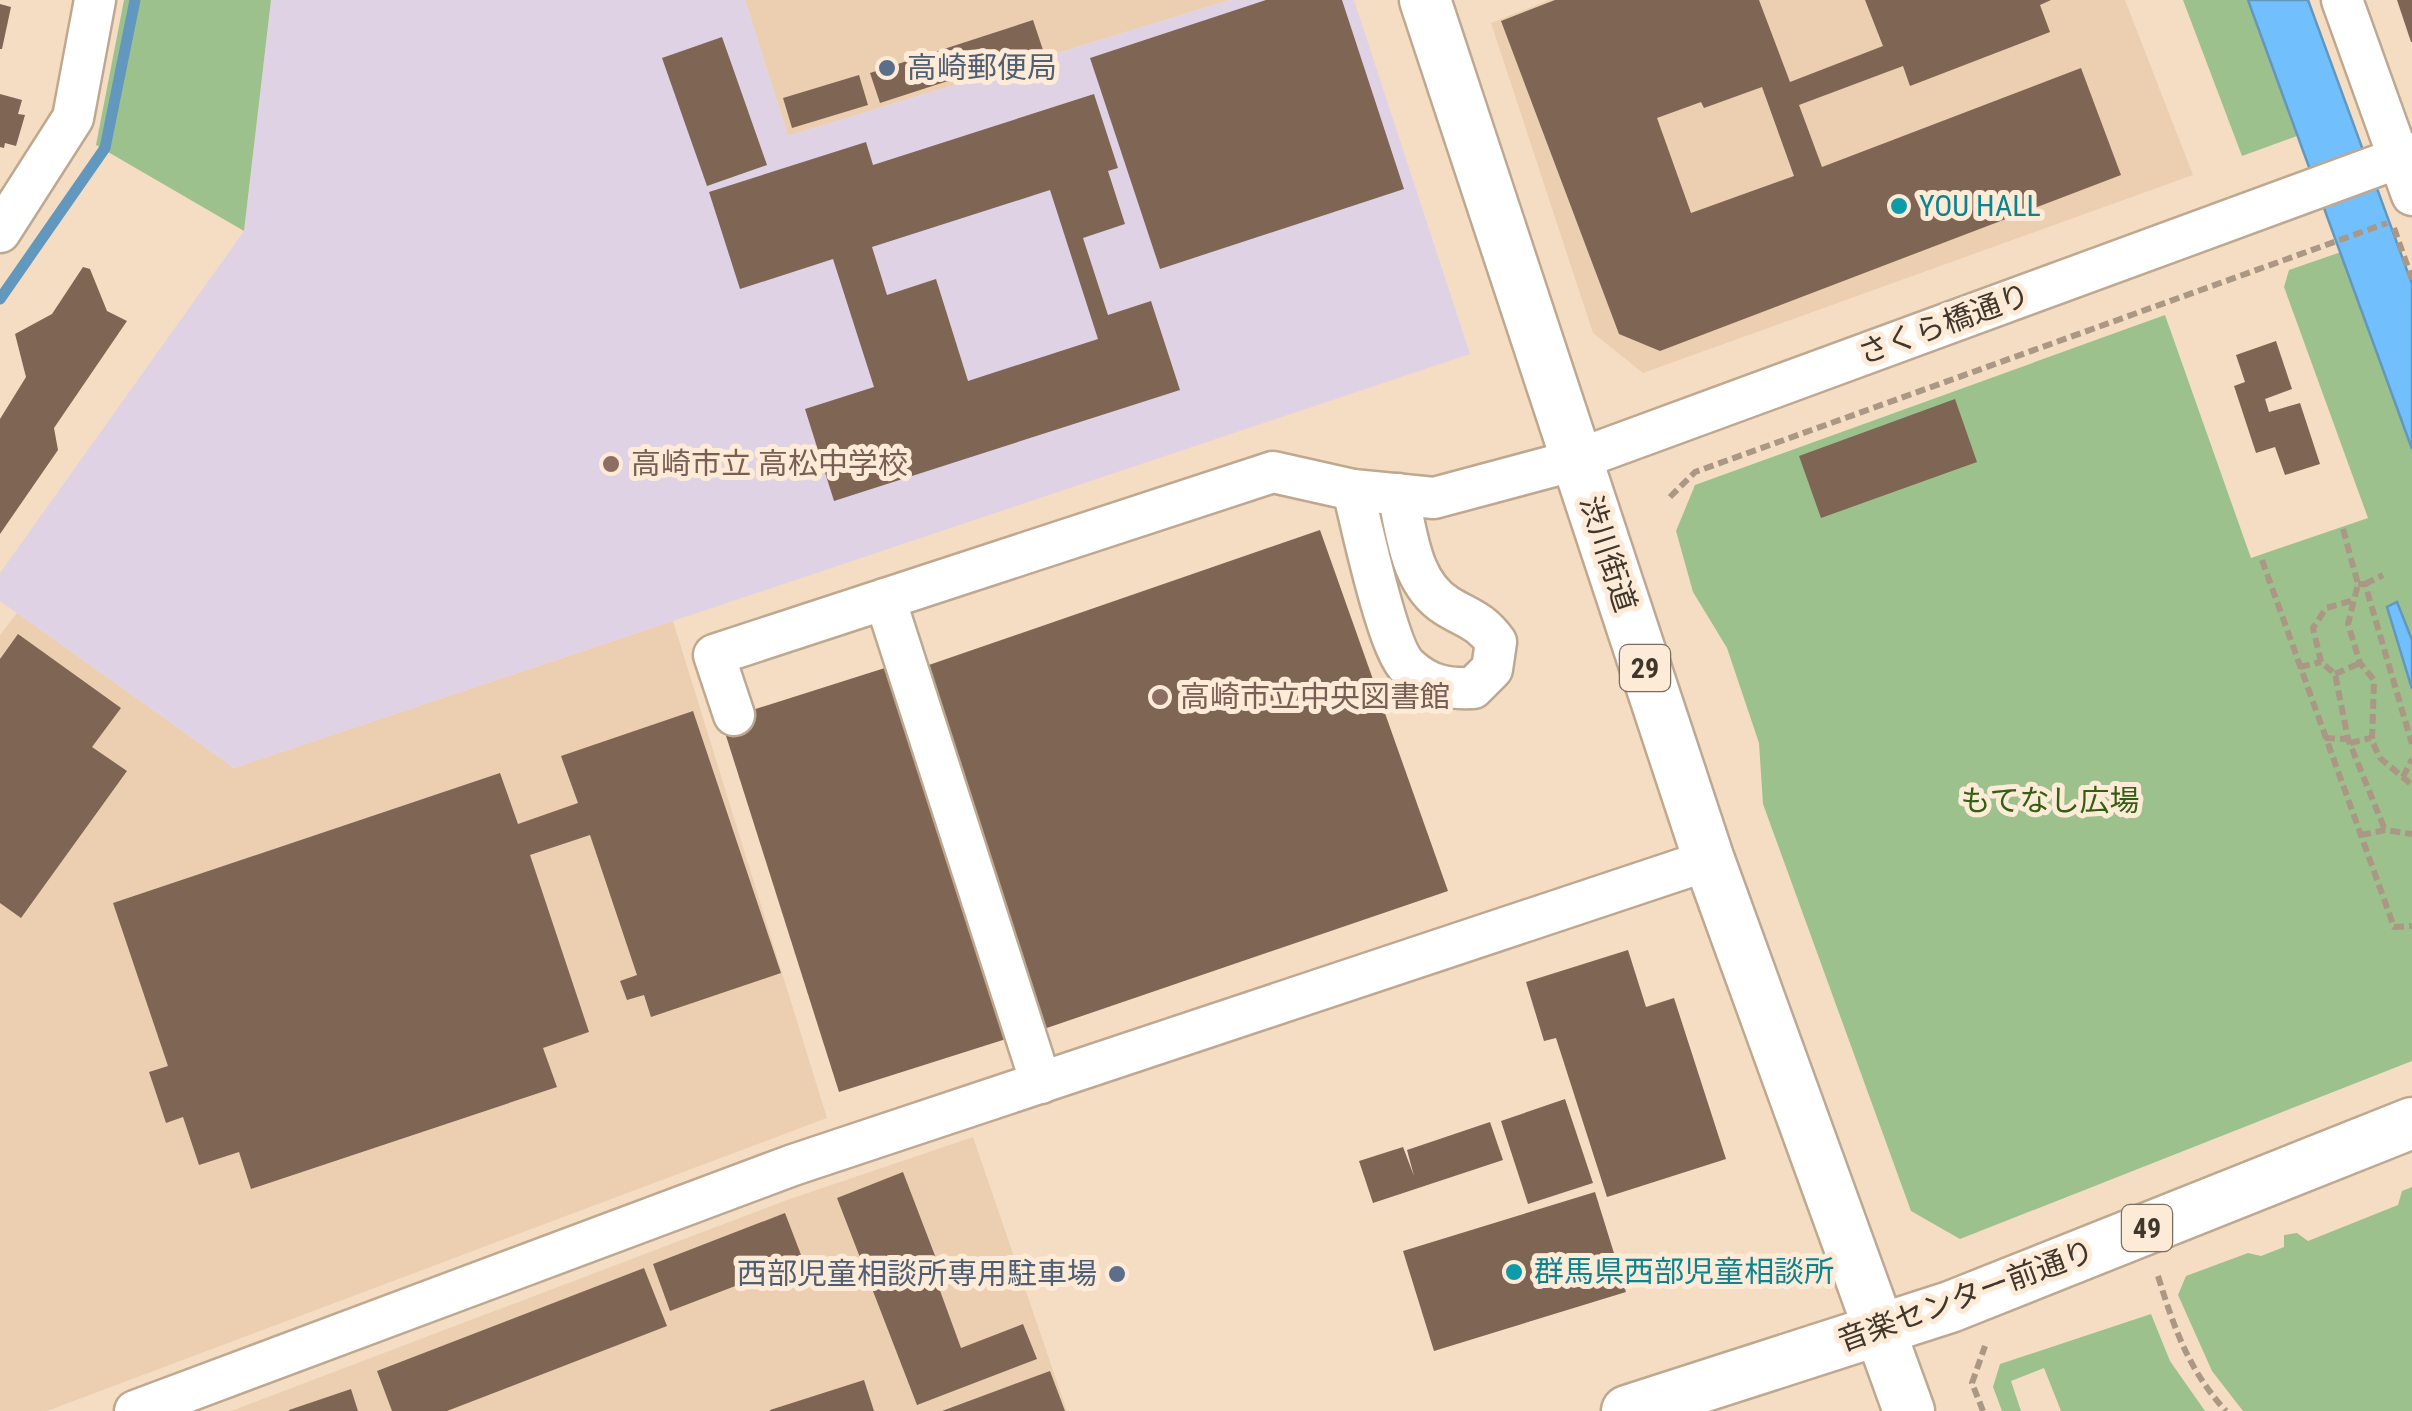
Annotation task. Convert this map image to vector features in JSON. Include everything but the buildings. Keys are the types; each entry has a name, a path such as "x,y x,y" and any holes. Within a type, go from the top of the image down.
{"main road":[{"name":"渋川街道","path":"1425,0 1709,860 1882,1330"},
{"name":"音楽センター前通り","path":"1627,1411 1882,1330 2412,1123"},
{"name":"29","path":"1882,1330 1910,1411"}],"street":[{"path":"0,232 14,182 73,118 96,0"},
{"path":"2342,0 2398,168"},
{"name":"さくら橋通り","path":"734,715 714,655 1273,472 1353,490 1434,498 1576,460 2313,188 2398,168"},
{"path":"1353,490 1386,616 1405,666 1442,689 1473,688 1492,669 1496,642 1480,620 1444,605 1418,576 1398,494"},
{"path":"885,599 1041,1082"},
{"path":"135,1411 792,1165 1709,860"}],"path":[{"path":"1670,497 1695,472 2391,221 2412,279"},
{"path":"2343,529 2412,744"},
{"path":"2262,560 2394,927 2412,926"},
{"path":"2383,575 2362,584 2351,601 2348,624 2360,662 2374,680 2371,738 2380,758 2412,784"},
{"path":"2351,601 2326,608 2313,628 2321,662 2335,674 2349,741 2385,830"},
{"path":"2300,667 2321,662"},
{"path":"2335,674 2360,662"},
{"path":"2374,680 2392,674"},
{"path":"2325,738 2371,738"},
{"path":"2403,777 2412,759"},
{"path":"2361,835 2385,830 2412,834"},
{"path":"2158,1276 2176,1336 2200,1382 2226,1411"},
{"path":"1982,1411 1972,1383 1985,1346"}],"shaded area":[{"name":"高崎市立 高松中学校","path":"271,0 745,0 788,136 1230,0 1354,0 1470,354 234,768 0,601 0,573 244,231"},
{"name":"高崎郵便局","path":"745,0 1230,0 788,136"},
{"path":"1549,0 2125,0 2193,175 1643,373 1593,333 1491,23"},
{"path":"17,613 234,768 673,621 827,1118 47,1411 0,1411 0,635"},
{"path":"973,1137 1067,1411 231,1411 787,1200"}],"green space":[{"path":"124,0 271,0 244,231 96,145"},
{"path":"2183,0 2248,0 2297,136 2242,156"},
{"name":"もてなし広場","path":"2341,252 2412,449 2412,1061 1960,1239 1911,1211 1763,804 1759,743 1727,648 1693,592 1676,531 1695,485 2165,315 2251,558 2368,518 2284,287 2289,270"},
{"path":"2412,1187 2412,1411 2243,1411 2212,1371 2178,1295 2186,1276 2248,1253 2261,1256 2284,1247 2284,1235 2297,1233 2308,1241 2398,1205 2402,1191"},
{"path":"2151,1314 2170,1361 2205,1411 2061,1411 2044,1368 2011,1381 2021,1411 2002,1411 1993,1387 2000,1364"}],"water":[{"path":"2248,0 2308,0 2412,284 2412,449"},
{"path":"2397,602 2412,640 2412,689 2387,607"}],"waterway":[{"path":"0,299 105,148 135,0"}],"place":[{"name":"高崎郵便局","path":"887,68"},
{"name":"YOU HALL","path":"1899,206"},
{"name":"高崎市立 高松中学校","path":"611,464"},
{"name":"高崎市立中央図書館","path":"1160,697"},
{"name":"群馬県西部児童相談所","path":"1514,1272"},
{"name":"西部児童相談所専用駐車場","path":"1117,1274"}]}
